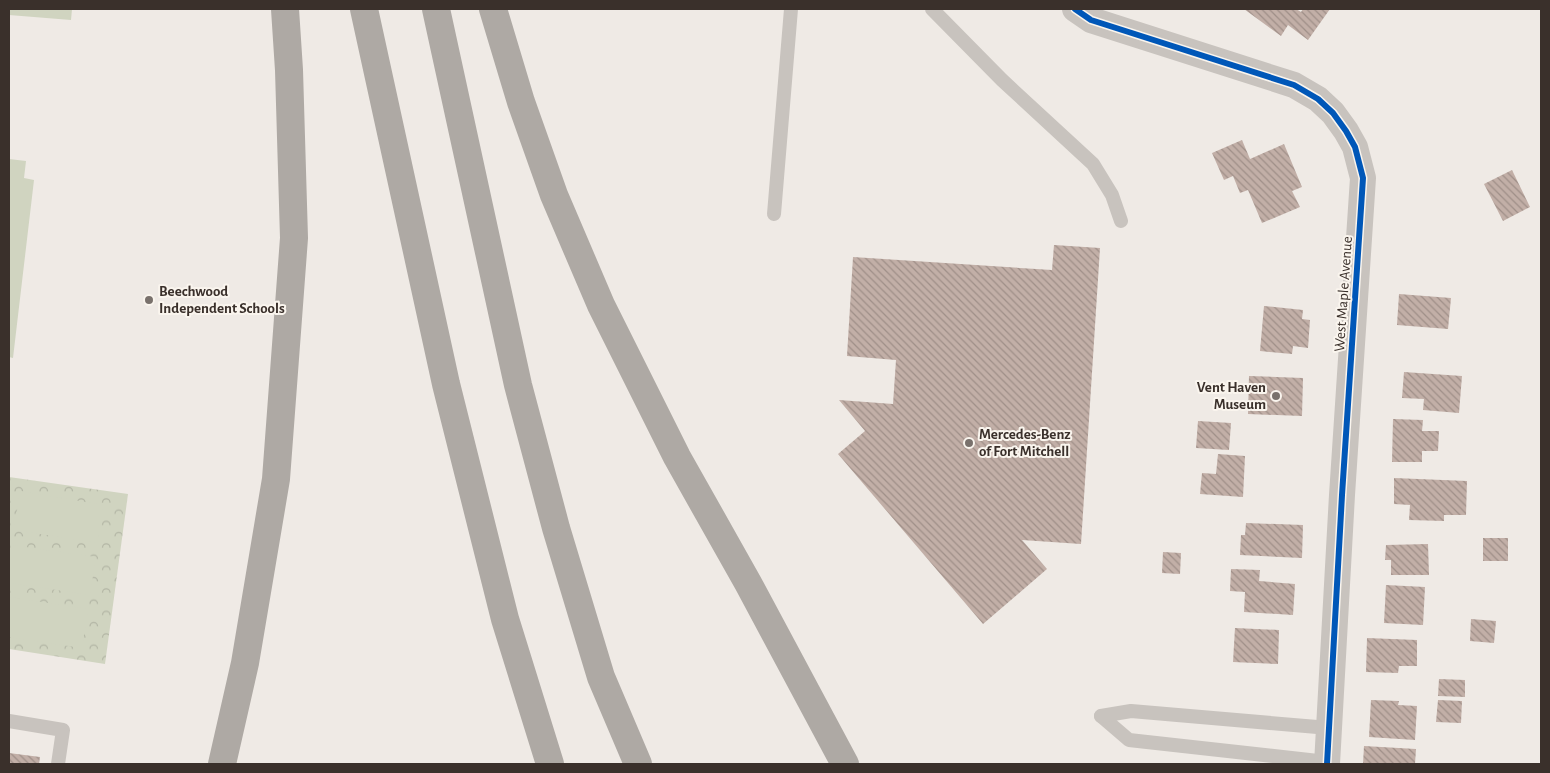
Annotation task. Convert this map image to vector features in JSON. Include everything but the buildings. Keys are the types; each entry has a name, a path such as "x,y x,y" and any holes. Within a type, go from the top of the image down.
{"highway":[{"path":"222,764 245,663 276,479 294,238 289,70 285,9"},
{"path":"364,9 446,384 505,618 550,764"},
{"path":"436,9 518,385 553,518 601,677 638,764"},
{"path":"493,9 521,102 554,195 601,305 677,457 748,583 845,764"}],"street":[{"name":"West Maple Avenue","path":"1074,9 1091,20 1294,85 1318,99 1332,113 1346,131 1355,147 1363,178 1327,763"}],"lane":[{"path":"774,214 791,9"},
{"path":"932,9 1002,80 1093,164 1112,195 1121,221"},
{"path":"1327,763 1129,740 1101,716 1130,710 1329,728"},
{"path":"9,721 63,730 58,764"}],"green space":[{"path":"9,9 72,9 71,20 9,15"},
{"path":"9,159 26,161 24,178 34,180 13,358 9,357"},
{"path":"9,477 128,494 105,664 9,649"},
{"path":"20,491 103,505 98,543 14,530"},
{"path":"11,545 96,557 90,595 9,583"},
{"path":"9,597 88,609 82,648 9,637"}],"cycle path":[{"path":"1075,9 1091,20 1294,85 1318,99 1333,113 1355,147 1363,178 1342,495 1327,764"}],"place":[{"name":"Beechwood Independent Schools","path":"149,300"},
{"name":"Vent Haven Museum","path":"1276,396"},
{"name":"Mercedes-Benz of Fort Mitchell","path":"969,443"}]}
